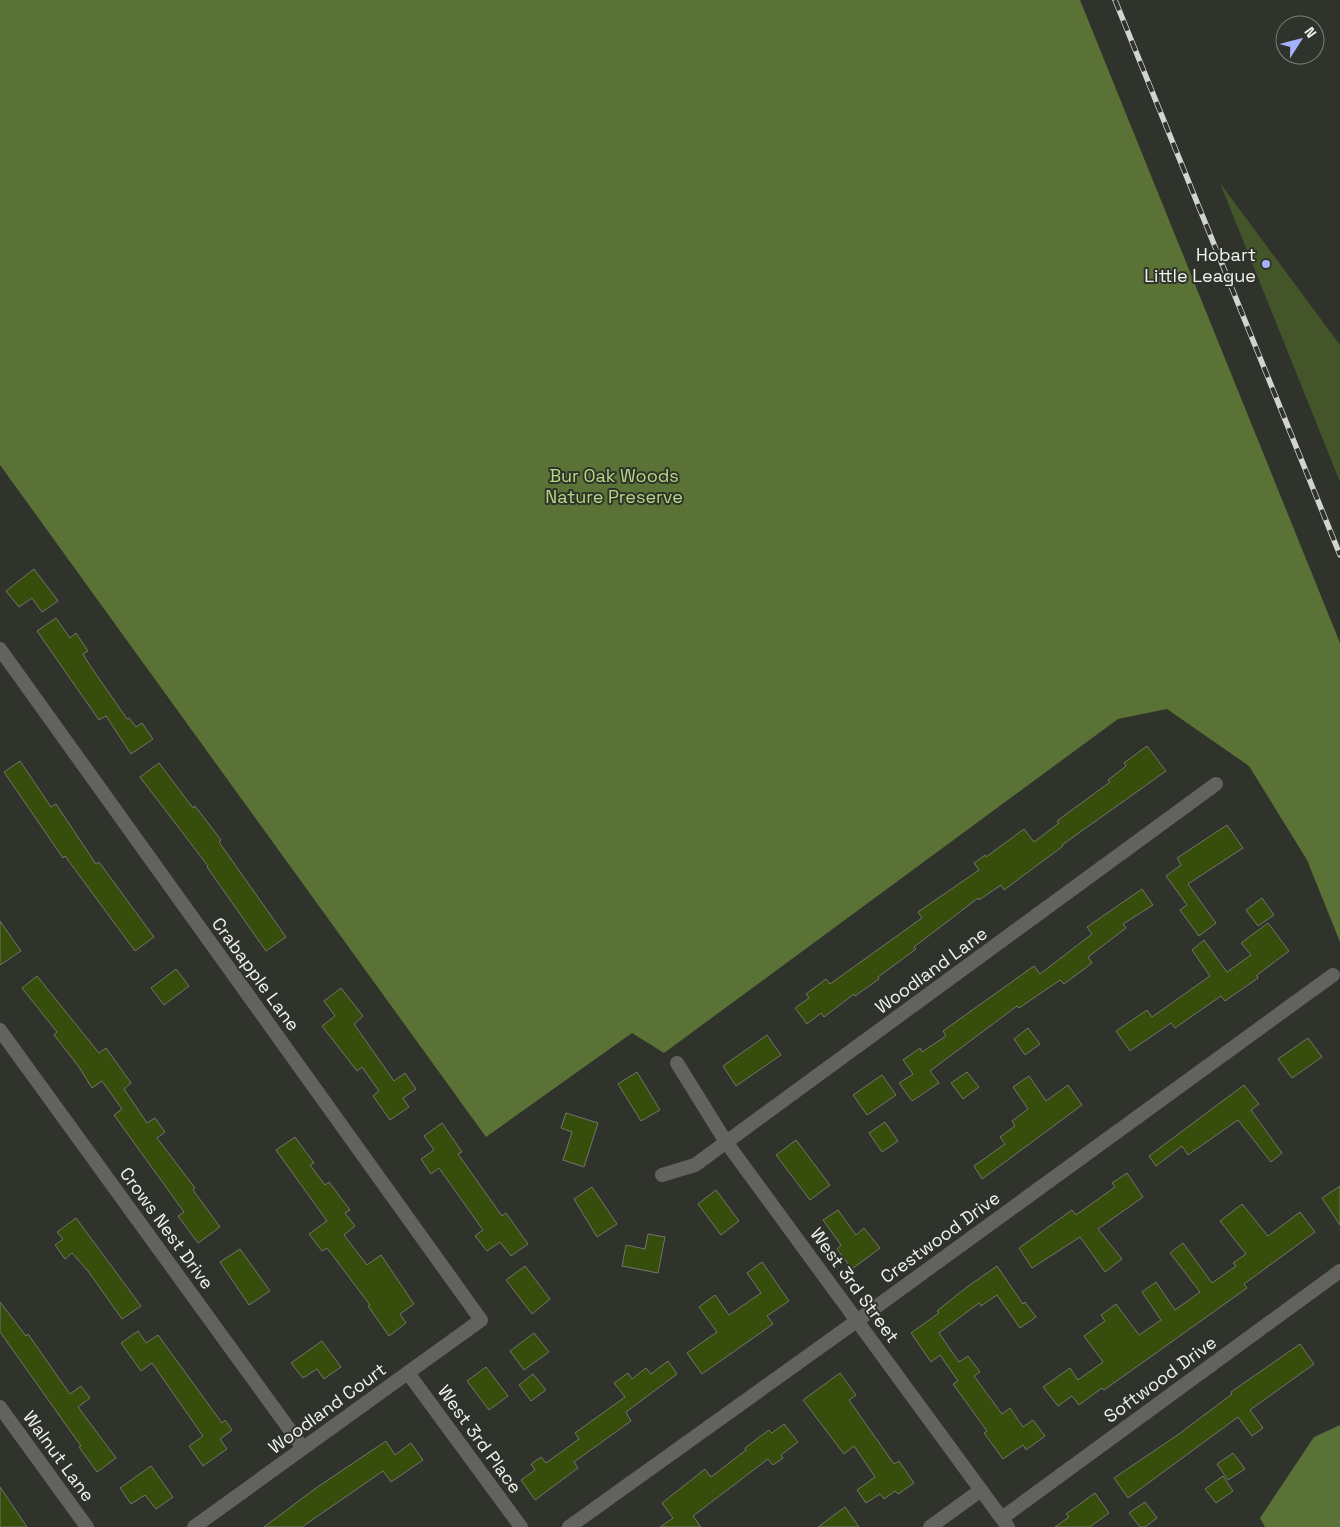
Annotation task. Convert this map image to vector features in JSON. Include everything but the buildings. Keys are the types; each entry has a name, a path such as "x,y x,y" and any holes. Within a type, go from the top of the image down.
{"street":[{"name":"Crabapple Lane","path":"0,649 481,1320"},
{"name":"Woodland Lane","path":"662,1175 695,1165 1216,784"},
{"name":"Crestwood Drive","path":"569,1527 858,1320 1332,975"},
{"name":"Crows Nest Drive","path":"0,1030 303,1448"},
{"name":"West 3rd Street","path":"676,1063 726,1142 1005,1522"},
{"name":"Softwood Drive","path":"1005,1522 1340,1271"},
{"name":"Woodland Court","path":"194,1527 481,1320"},
{"name":"West 3rd Place","path":"408,1373 521,1527"},
{"name":"Walnut Lane","path":"0,1407 87,1527"},
{"path":"930,1527 982,1490"}],"green space":[{"name":"Bur Oak Woods Nature Preserve","path":"0,0 1080,0 1340,643 1340,942 1307,860 1249,766 1167,709 1118,719 664,1053 632,1033 486,1137 0,465"},
{"name":"Hobart Little League","path":"1220,183 1340,345 1340,482"},
{"path":"1340,1425 1340,1527 1265,1527 1260,1518 1314,1437"}],"railway":[{"path":"1115,0 1340,555"}],"place":[{"name":"Hobart Little League","path":"1266,264"}]}
